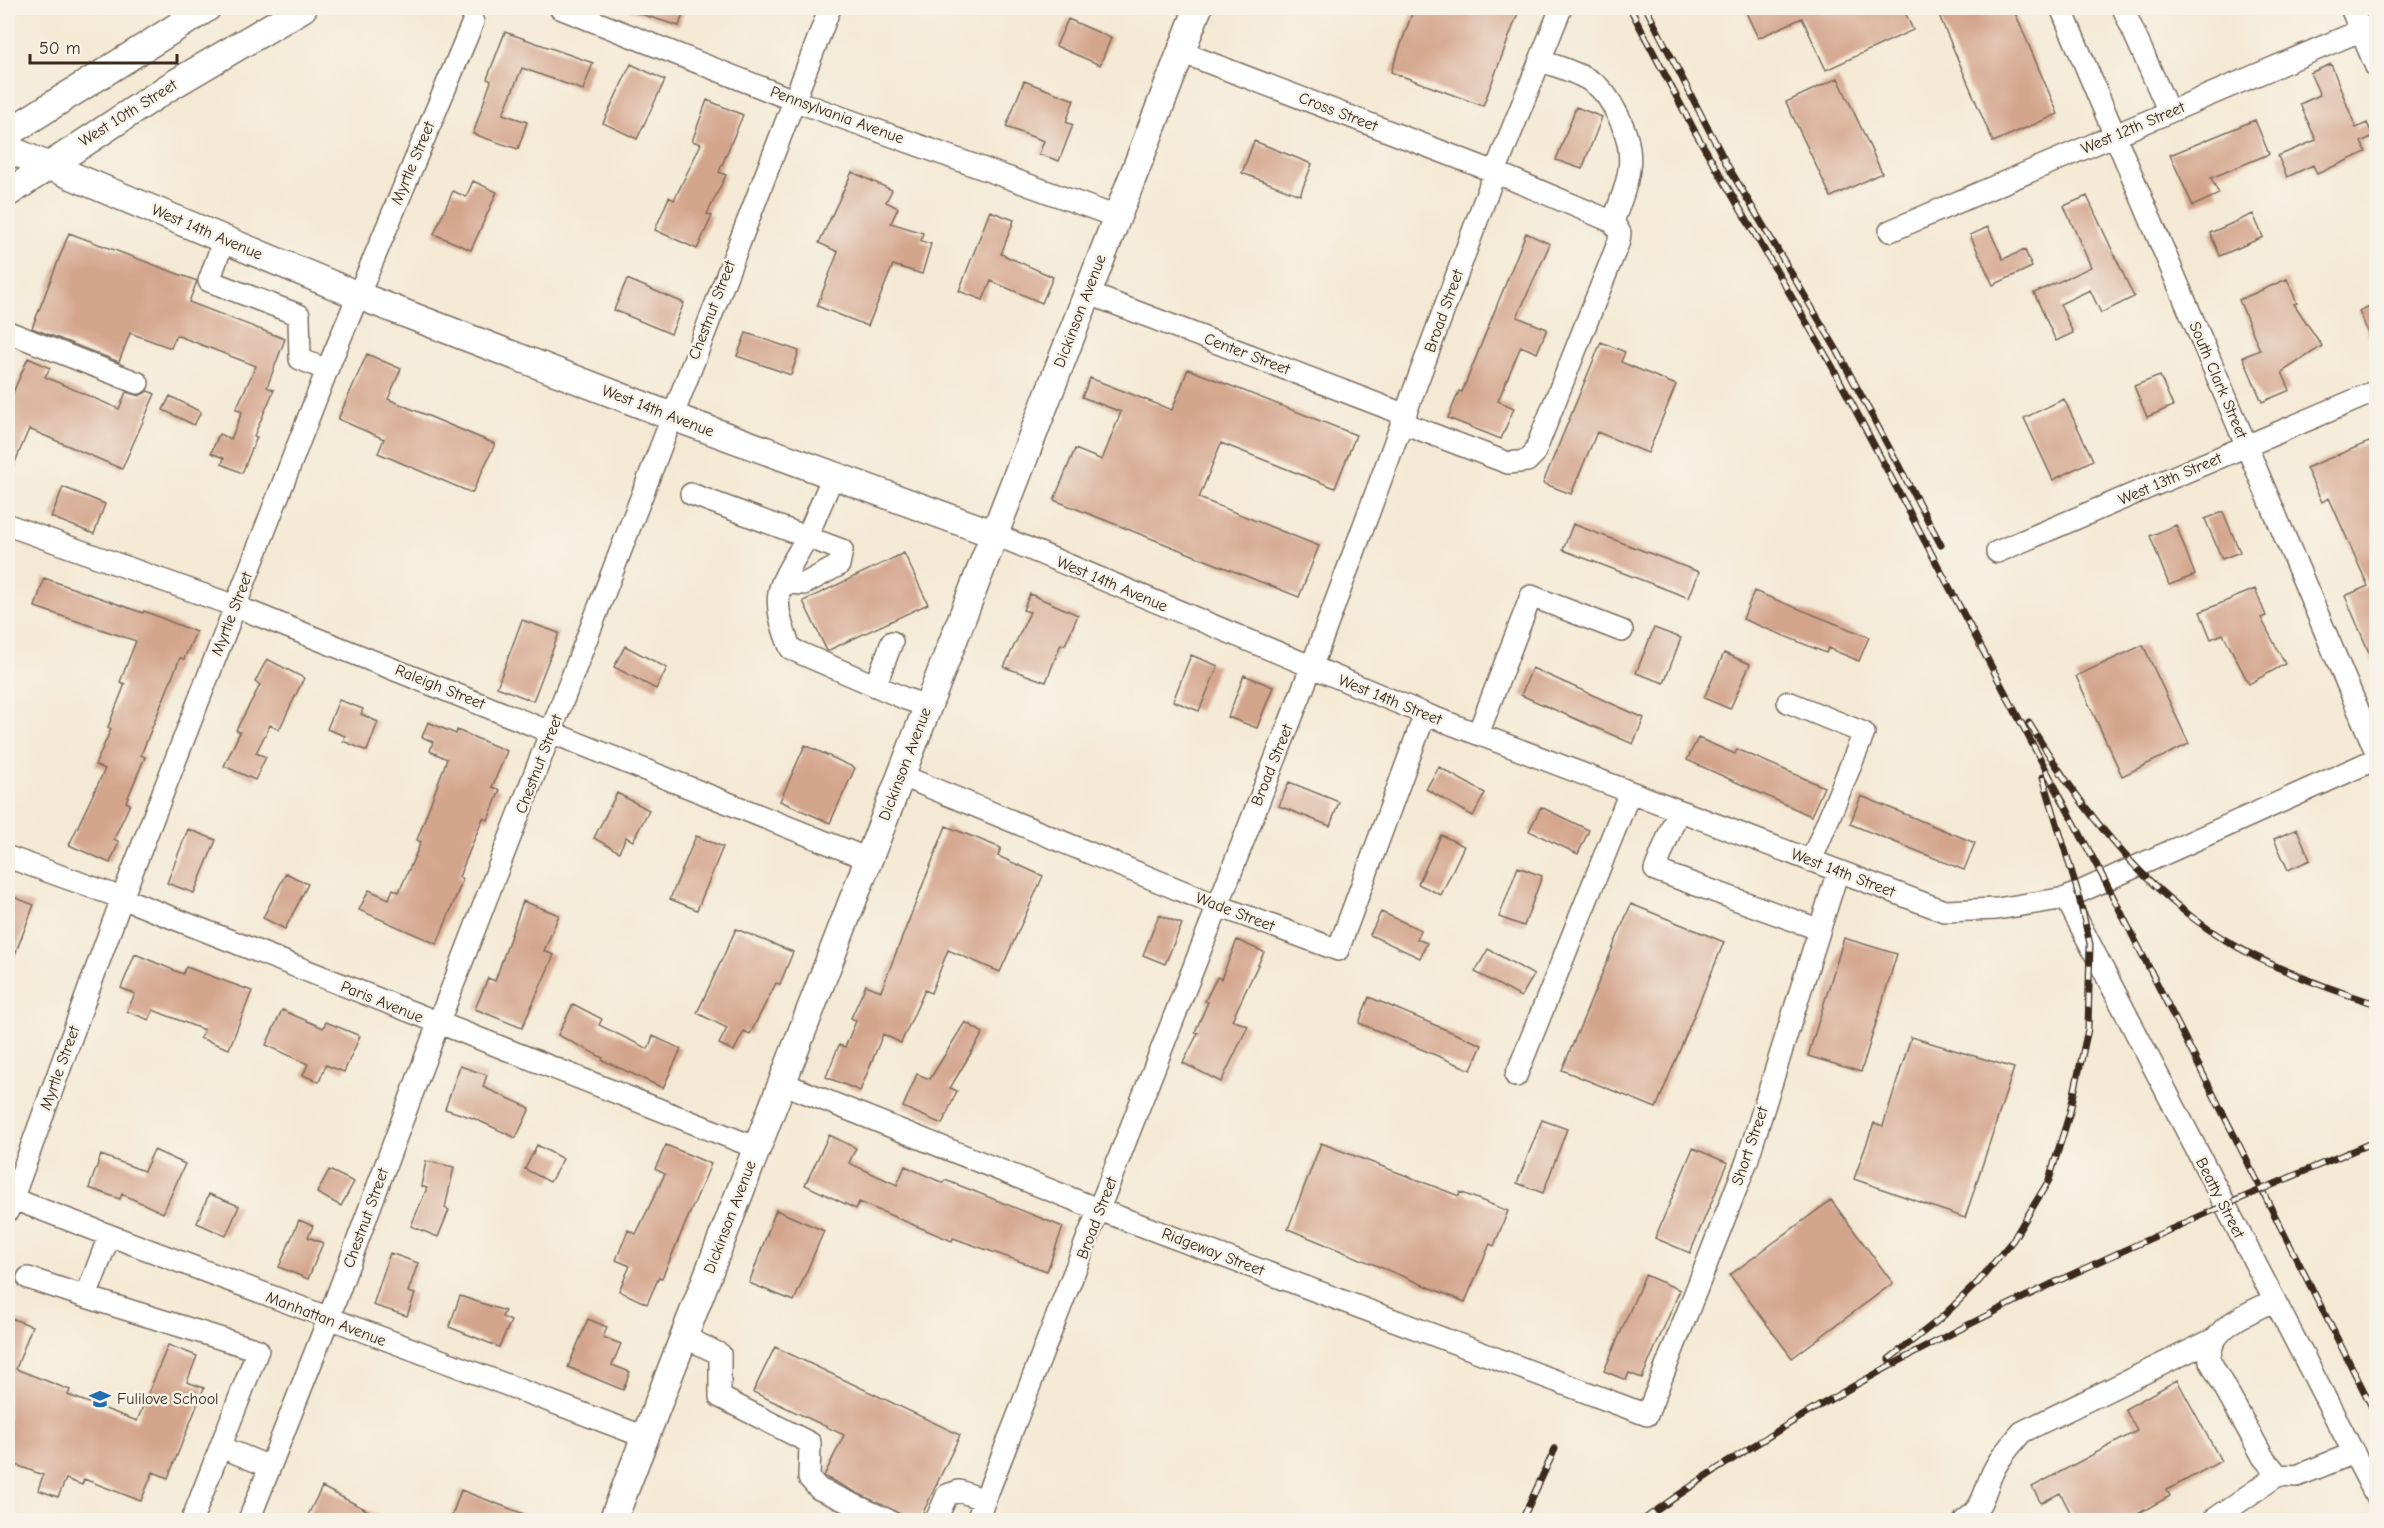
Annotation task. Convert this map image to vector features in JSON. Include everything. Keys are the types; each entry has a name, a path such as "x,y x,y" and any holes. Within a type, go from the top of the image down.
{"main road":[{"path":"8,132 207,8"},
{"name":"West 10th Street","path":"8,193 48,164 219,56 303,8"},
{"name":"Dickinson Avenue","path":"613,1521 1198,8"},
{"name":"West 14th Avenue","path":"8,149 357,295 671,416 994,534"}],"street":[{"name":"Pennsylvania Avenue","path":"560,8 793,100 1117,217"},
{"name":"Chestnut Street","path":"249,1521 328,1320 438,1024 671,416 830,8"},
{"name":"Broad Street","path":"977,1521 1100,1210 1216,905 1311,668 1495,172 1561,8"},
{"name":"South Clark Street","path":"2061,8 2376,753"},
{"path":"2123,8 2169,112"},
{"path":"2351,8 2369,27 2376,67"},
{"name":"Myrtle Street","path":"9,1203 122,898 327,370 473,22"},
{"name":"West 12th Street","path":"1890,231 2369,27"},
{"name":"Cross Street","path":"1181,52 1495,172 1613,222"},
{"path":"1540,60 1591,81 1600,88 1627,132 1631,160 1629,180 1613,222"},
{"name":"Center Street","path":"1087,293 1405,419 1508,463 1527,461 1534,454 1619,241 1620,233 1613,222"},
{"path":"224,239 209,281 299,315 300,359 327,370"},
{"path":"8,332 138,383"},
{"name":"West 13th Street","path":"1997,552 2376,392"},
{"path":"833,476 807,537 779,592 783,629 791,649 927,706"},
{"path":"691,494 842,550 839,565 804,584 783,583"},
{"name":"Raleigh Street","path":"8,525 235,606 868,858"},
{"name":"West 14th Avenue","path":"994,534 1311,668"},
{"path":"1478,734 1531,596 1622,631"},
{"path":"875,686 892,642"},
{"name":"West 14th Street","path":"1311,668 1425,714 1944,911 1997,909 2066,898 2376,759"},
{"path":"1788,702 1864,733 1811,861"},
{"name":"Wade Street","path":"900,775 1216,905 1338,950 1425,714"},
{"path":"1516,1076 1630,792"},
{"path":"1678,811 1655,870 1818,929"},
{"name":"Paris Avenue","path":"8,857 122,898 757,1148"},
{"name":"Short Street","path":"1647,1415 1748,1161 1818,929 1838,871"},
{"name":"Beatty Street","path":"2066,898 2376,1496"},
{"name":"Ridgeway Street","path":"782,1083 1100,1210 1647,1415"},
{"name":"Manhattan Avenue","path":"9,1203 109,1236 645,1437"},
{"path":"86,1297 109,1236"},
{"path":"28,1278 234,1340 258,1350 192,1521"},
{"path":"1965,1521 1986,1497 1991,1475 2007,1449 2022,1431 2214,1339 2226,1327 2274,1300"},
{"path":"684,1337 720,1354 720,1397 810,1443 809,1478 819,1489 888,1521"},
{"path":"2214,1339 2209,1350 2210,1361 2263,1457 2278,1475"},
{"path":"221,1447 270,1467"},
{"path":"2213,1521 2278,1475 2296,1476 2354,1453"},
{"path":"936,1521 947,1495 959,1491 985,1500"}],"building":[{"path":"632,8 685,8 679,26 631,11"},
{"path":"1414,8 1520,8 1483,106 1391,72"},
{"path":"1744,8 1903,8 1913,30 1826,70 1802,18 1758,38"},
{"path":"1936,8 2013,8 2058,114 1993,142"},
{"path":"1068,19 1111,38 1100,65 1056,46"},
{"path":"505,32 593,63 583,90 522,68 503,114 527,122 518,149 473,134 491,81 487,79"},
{"path":"631,64 665,80 637,139 603,123"},
{"path":"2331,64 2356,128 2367,123 2373,136 2361,142 2366,152 2317,174 2313,165 2287,177 2278,156 2316,140 2300,104 2320,95 2310,73"},
{"path":"1838,78 1882,173 1831,197 1786,102"},
{"path":"1024,81 1074,100 1066,122 1073,125 1059,161 1039,154 1044,141 1006,127"},
{"path":"707,100 743,115 719,172 726,175 707,214 712,216 697,249 655,230 669,197 674,200 701,144 692,141"},
{"path":"1576,107 1602,117 1582,169 1556,160"},
{"path":"2255,120 2269,154 2211,178 2219,194 2193,206 2170,155"},
{"path":"1254,141 1312,164 1300,195 1242,173"},
{"path":"852,172 892,190 886,202 898,208 891,223 923,233 921,241 931,244 922,274 893,265 868,326 817,306 838,252 819,243"},
{"path":"473,181 497,192 471,250 434,234 453,191 466,197"},
{"path":"2087,196 2134,297 2101,313 2090,290 2060,304 2073,333 2056,341 2034,293 2091,267 2064,206"},
{"path":"990,211 1014,220 1001,254 1053,277 1042,303 991,281 983,300 959,291"},
{"path":"2253,214 2263,237 2220,256 2210,233"},
{"path":"1988,227 2003,259 2025,250 2032,267 1993,285 1970,235"},
{"path":"69,233 197,281 189,302 285,339 267,387 274,390 254,436 257,437 242,473 222,464 224,458 211,453 219,434 231,439 242,412 236,409 256,366 176,335 171,348 130,333 119,362 32,328"},
{"path":"1526,233 1550,244 1517,317 1547,329 1537,353 1521,346 1498,401 1514,408 1501,439 1448,418 1459,391 1462,392"},
{"path":"627,279 684,303 671,334 614,310"},
{"path":"2287,279 2297,303 2294,304 2322,346 2282,372 2290,390 2262,402 2243,357 2260,350 2239,300"},
{"path":"2376,303 2376,353 2359,311"},
{"path":"746,333 799,351 791,375 737,356"},
{"path":"1601,342 1625,352 1621,362 1676,385 1648,453 1597,432 1571,494 1543,483"},
{"path":"367,354 401,369 388,399 495,444 472,493 378,453 384,439 338,419"},
{"path":"28,358 50,368 45,377 119,409 126,392 139,396 148,391 155,394 122,469 29,429 8,479 8,404"},
{"path":"1188,369 1356,435 1335,488 1221,443 1199,498 1319,546 1299,597 1054,500 1075,449 1102,460 1121,412 1082,397 1090,378 1172,410"},
{"path":"2160,376 2173,406 2147,417 2134,386"},
{"path":"170,396 201,412 194,425 163,410"},
{"path":"2064,399 2093,460 2053,480 2024,418"},
{"path":"2376,439 2376,669 2345,596 2368,586 2329,498 2322,502 2306,468"},
{"path":"63,487 105,504 94,534 51,517"},
{"path":"2223,512 2240,552 2222,559 2205,519"},
{"path":"1573,524 1699,572 1689,598 1563,550"},
{"path":"2176,525 2195,575 2169,585 2150,536"},
{"path":"904,553 928,604 827,651 803,601"},
{"path":"44,578 143,613 144,611 196,632 184,659 180,658 141,755 145,757 126,802 130,804 114,839 119,842 110,863 69,845 105,769 95,765 111,729 108,727 125,684 120,682 136,641 35,607"},
{"path":"2255,589 2266,616 2261,618 2285,664 2249,684 2223,634 2211,639 2200,612"},
{"path":"1754,591 1869,637 1859,661 1828,648 1826,653 1743,619"},
{"path":"1030,594 1078,615 1065,645 1061,644 1046,682 1004,667 1030,612 1023,610"},
{"path":"522,620 559,633 533,701 497,687"},
{"path":"1654,628 1681,638 1664,683 1636,673"},
{"path":"2143,645 2189,744 2122,776 2076,676"},
{"path":"625,646 667,668 656,689 614,667"},
{"path":"1724,653 1750,664 1730,709 1704,698"},
{"path":"1191,655 1218,666 1199,711 1173,701"},
{"path":"267,659 304,678 279,730 270,725 256,753 266,757 255,780 224,766 240,732 236,730 260,685 255,682"},
{"path":"1532,668 1644,718 1633,744 1521,695"},
{"path":"1244,675 1273,687 1257,728 1228,717"},
{"path":"339,700 363,709 361,714 378,722 367,751 343,741 345,736 327,729"},
{"path":"428,722 456,734 457,730 507,751 492,787 500,790 488,820 483,818 459,877 463,879 437,944 359,910 369,890 389,899 393,889 399,892 421,842 417,840 447,759 430,751 433,742 422,737"},
{"path":"1698,738 1735,754 1737,749 1824,787 1811,816 1687,760"},
{"path":"805,745 855,768 830,823 780,801"},
{"path":"1439,767 1485,793 1473,816 1426,789"},
{"path":"1289,782 1339,802 1330,826 1279,806"},
{"path":"617,793 649,810 633,841 626,837 619,852 594,838"},
{"path":"1861,796 1975,843 1964,870 1850,824"},
{"path":"1541,807 1589,830 1578,854 1529,831"},
{"path":"946,826 1001,848 998,856 1043,876 1000,972 948,950 931,993 925,990 901,1043 883,1034 860,1091 826,1077 839,1045 845,1047 856,1021 851,1018 866,985 881,991"},
{"path":"188,829 216,840 194,893 167,883"},
{"path":"2297,829 2310,860 2288,870 2274,839"},
{"path":"1441,835 1464,846 1441,895 1418,884"},
{"path":"696,836 723,847 697,910 670,899"},
{"path":"1518,867 1542,876 1524,926 1499,917"},
{"path":"286,873 308,884 285,929 263,918"},
{"path":"11,896 34,905 9,970 8,906"},
{"path":"523,901 559,915 544,951 554,955 522,1028 475,1009 488,978 495,981"},
{"path":"1631,904 1724,942 1656,1108 1562,1070"},
{"path":"1381,912 1421,930 1417,939 1427,943 1420,958 1370,935"},
{"path":"1159,915 1182,924 1165,964 1143,955"},
{"path":"736,929 793,952 780,984 776,983 750,1034 744,1031 734,1051 719,1044 727,1028 697,1013"},
{"path":"1844,938 1897,954 1861,1072 1808,1056"},
{"path":"1237,940 1264,952 1232,1020 1248,1026 1221,1082 1183,1063 1198,1033 1195,1032 1208,1002 1205,1001 1217,977 1221,979"},
{"path":"1488,949 1534,975 1521,997 1475,972"},
{"path":"135,954 183,974 186,967 252,991 229,1049 200,1038 204,1030 153,1010 149,1020 127,1011 135,994 121,988"},
{"path":"1369,997 1482,1045 1471,1070 1359,1023"},
{"path":"573,1004 602,1019 599,1025 648,1049 653,1036 681,1049 663,1088 602,1060 603,1058 558,1035"},
{"path":"282,1010 323,1028 326,1022 360,1036 344,1072 326,1065 319,1082 303,1075 308,1064 266,1045"},
{"path":"965,1022 983,1033 950,1088 957,1091 942,1124 903,1107 917,1074 930,1079"},
{"path":"1911,1037 2014,1068 1965,1218 1854,1179 1874,1123 1883,1126"},
{"path":"460,1066 487,1075 483,1087 530,1108 516,1138 473,1118 445,1109"},
{"path":"1542,1120 1567,1129 1543,1193 1517,1183"},
{"path":"829,1135 856,1148 849,1163 897,1185 905,1166 943,1183 945,1180 1063,1227 1047,1271 953,1238 952,1241 859,1202 856,1209 805,1185"},
{"path":"1321,1143 1459,1196 1460,1192 1508,1211 1494,1246 1490,1244 1465,1302 1288,1229"},
{"path":"537,1145 563,1159 550,1182 525,1169"},
{"path":"666,1145 711,1164 662,1278 659,1277 647,1304 619,1291 630,1266 616,1260 628,1230 636,1234 665,1174 655,1169"},
{"path":"1693,1148 1728,1163 1690,1253 1655,1238"},
{"path":"154,1150 185,1164 163,1213 122,1194 120,1199 89,1188 101,1155 144,1171"},
{"path":"426,1161 454,1167 445,1208 449,1210 438,1237 411,1226 427,1188 421,1186"},
{"path":"329,1170 354,1182 341,1206 317,1193"},
{"path":"209,1194 239,1206 226,1236 197,1223"},
{"path":"1831,1200 1893,1283 1792,1358 1730,1275"},
{"path":"776,1210 824,1231 794,1301 749,1283"},
{"path":"299,1220 313,1226 308,1237 323,1243 308,1279 279,1267"},
{"path":"390,1253 418,1263 408,1292 415,1294 407,1316 373,1305"},
{"path":"1645,1275 1680,1290 1642,1378 1629,1373 1626,1380 1604,1371"},
{"path":"460,1296 505,1311 502,1317 511,1321 499,1347 449,1327"},
{"path":"8,1317 32,1326 16,1369 70,1390 68,1395 137,1421 168,1345 197,1356 187,1382 204,1388 168,1478 153,1472 141,1501 84,1479 82,1485 66,1479 58,1497 38,1490 43,1475 8,1462"},
{"path":"588,1319 607,1327 603,1337 621,1344 612,1365 630,1372 623,1390 568,1367"},
{"path":"775,1347 960,1435 919,1521 914,1521 824,1476 844,1435 753,1392"},
{"path":"2177,1380 2221,1461 2167,1490 2170,1496 2125,1521 2075,1521 2060,1493 2041,1503 2032,1487 2137,1431 2125,1409"},
{"path":"322,1487 388,1521 305,1521"},
{"path":"461,1490 537,1519 537,1521 450,1521"}],"railway":[{"path":"1630,8 1694,130 1832,366 2105,881 2376,1415"},
{"path":"1646,8 1726,163 1838,352 1941,545"},
{"path":"2029,723 2069,784 2113,842 2164,894 2192,917 2222,938 2277,967 2376,1004"},
{"path":"1889,1359 1941,1318 1978,1282 2013,1240 2049,1180 2070,1112 2088,1029 2090,944 2078,893 2043,777"},
{"path":"1643,1520 1728,1462 1816,1407 1906,1357 2092,1265 2376,1141"},
{"path":"1522,1520 1555,1449"}],"place":[{"name":"Fulilove School","path":"100,1399"}]}
